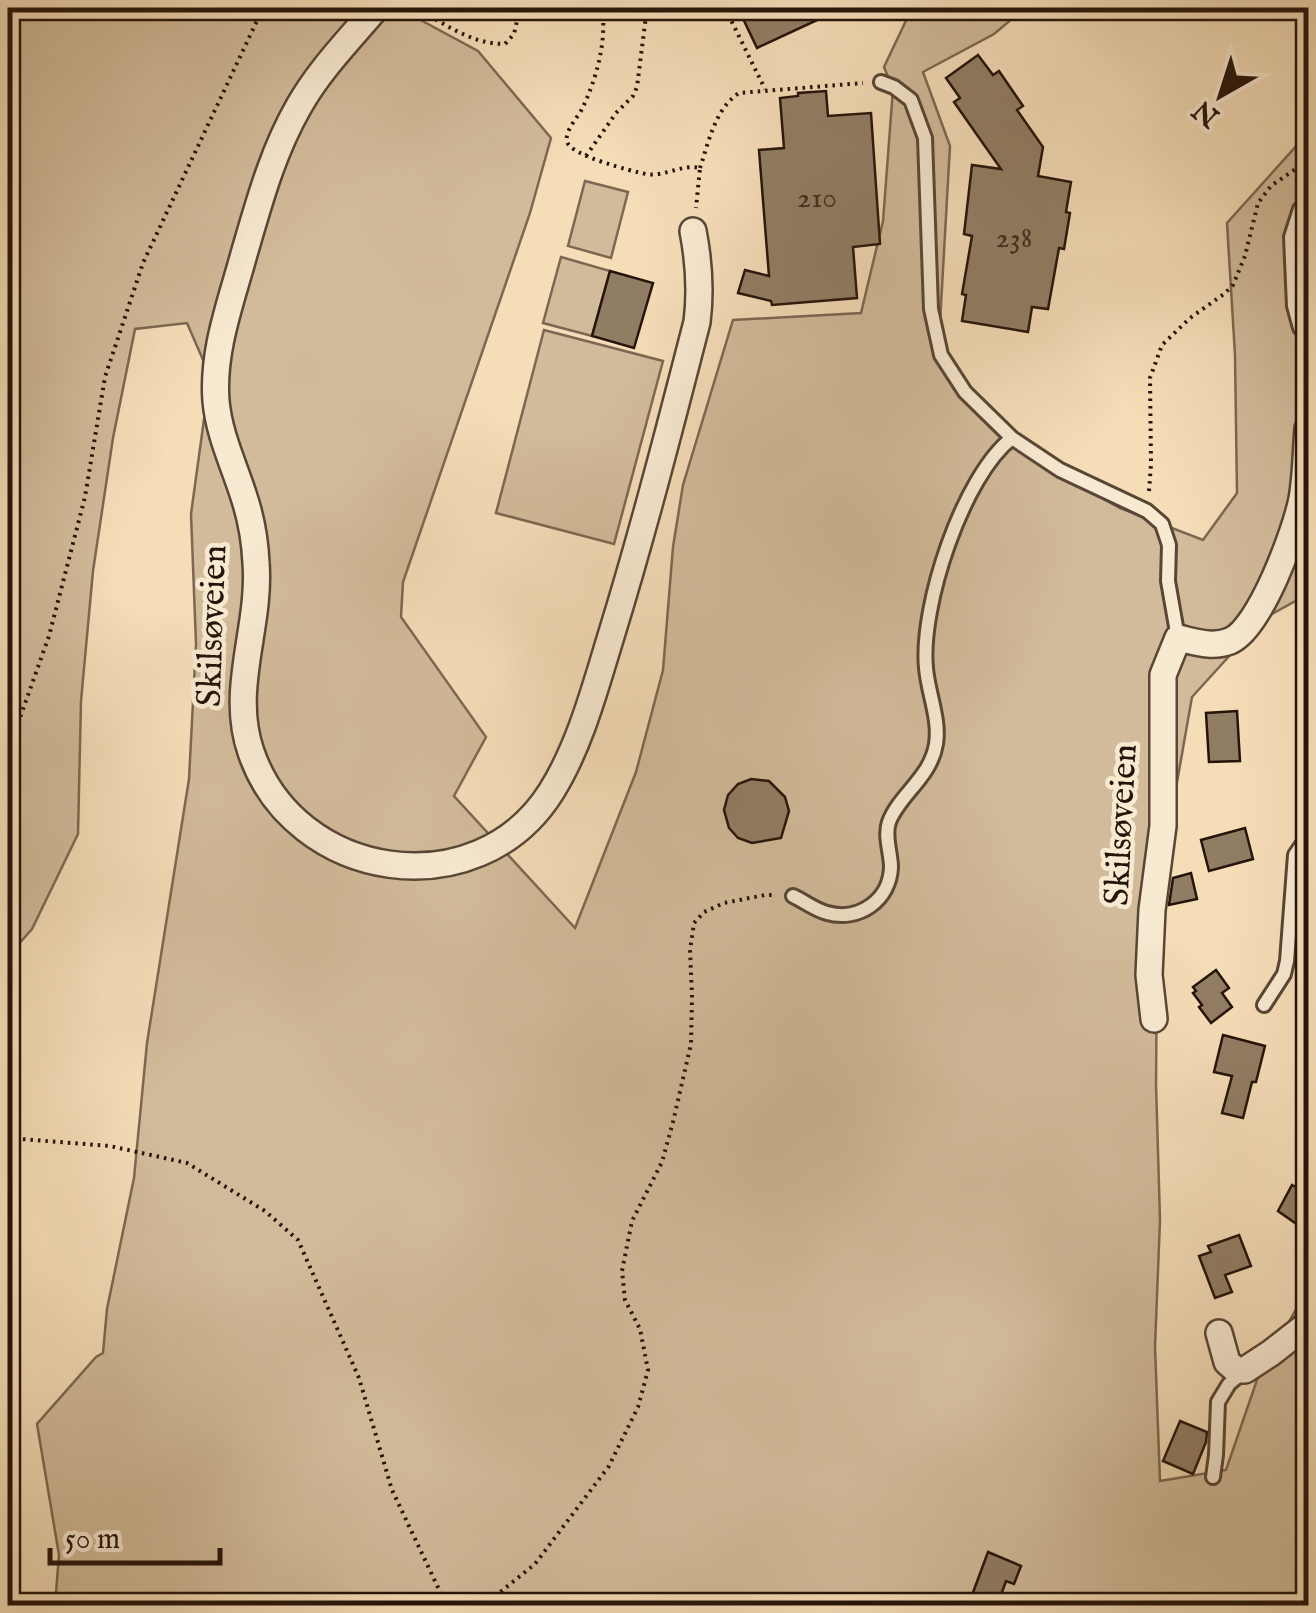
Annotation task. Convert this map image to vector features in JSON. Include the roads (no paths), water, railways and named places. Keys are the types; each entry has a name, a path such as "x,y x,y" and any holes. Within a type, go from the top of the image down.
{"street":[{"name":"Skilsøveien","path":"376,8 315,80 277,148 220,340 216,372 220,423 245,500 256,564 256,598 243,680 244,731 252,757 279,803 320,841 381,864 446,863 496,844 537,812 551,792 565,768 605,656 638,548 697,322 700,292 693,231"},
{"path":"1178,638 1214,646 1236,640 1257,614 1278,571 1302,501 1308,429"},
{"name":"Skilsøveien","path":"1154,1020 1149,975 1152,910 1163,826 1164,675 1178,638"},
{"path":"1219,1333 1227,1362 1236,1370 1244,1370 1308,1324"}],"lane":[{"path":"793,896 827,913 844,915 873,906 885,894 891,870 890,820 926,770 937,740 926,650 938,576 960,516 988,462 1012,438 965,392 941,355 930,309 925,138 911,100 882,82"},
{"path":"1308,202 1300,209 1291,237 1294,306 1300,328 1308,335"},
{"name":"Skilsøveien","path":"1012,438 1060,470 1147,511 1162,524 1169,545 1168,581 1178,638"},
{"path":"1264,1004 1284,974 1295,855 1308,836"},
{"path":"1213,1477 1218,1402 1244,1370"}]}
